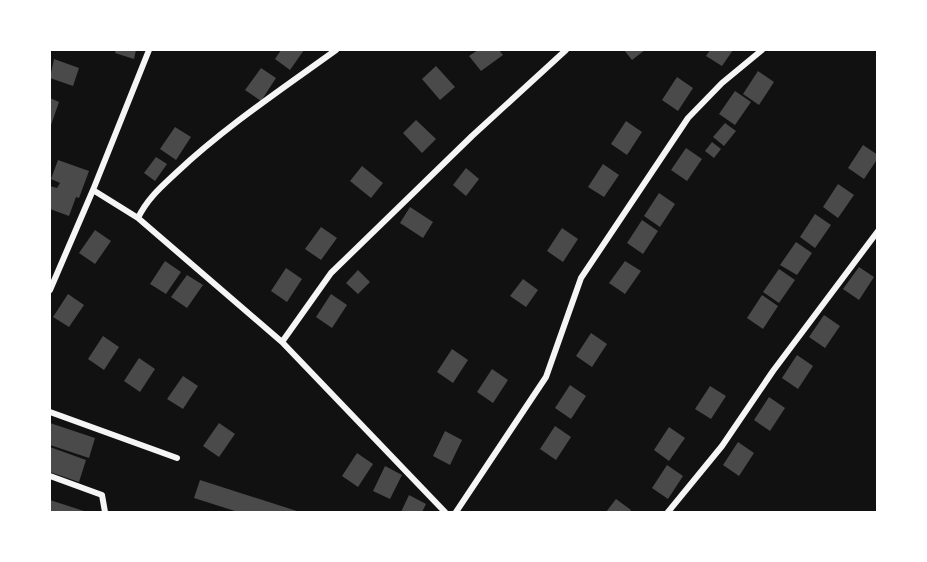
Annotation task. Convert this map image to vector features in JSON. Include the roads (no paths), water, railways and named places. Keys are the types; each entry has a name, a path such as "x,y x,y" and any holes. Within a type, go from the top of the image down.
{"street":[{"path":"50,290 149,50"},
{"path":"138,218 145,203 191,159 336,50"},
{"path":"282,342 331,273 472,136 566,50"},
{"path":"456,513 546,377 581,278 688,118 722,83 762,50"},
{"path":"93,190 138,218 282,342 445,513"},
{"path":"668,513 722,446 773,371 878,231"},
{"path":"50,412 177,458"},
{"path":"50,476 102,495 105,513"}]}
